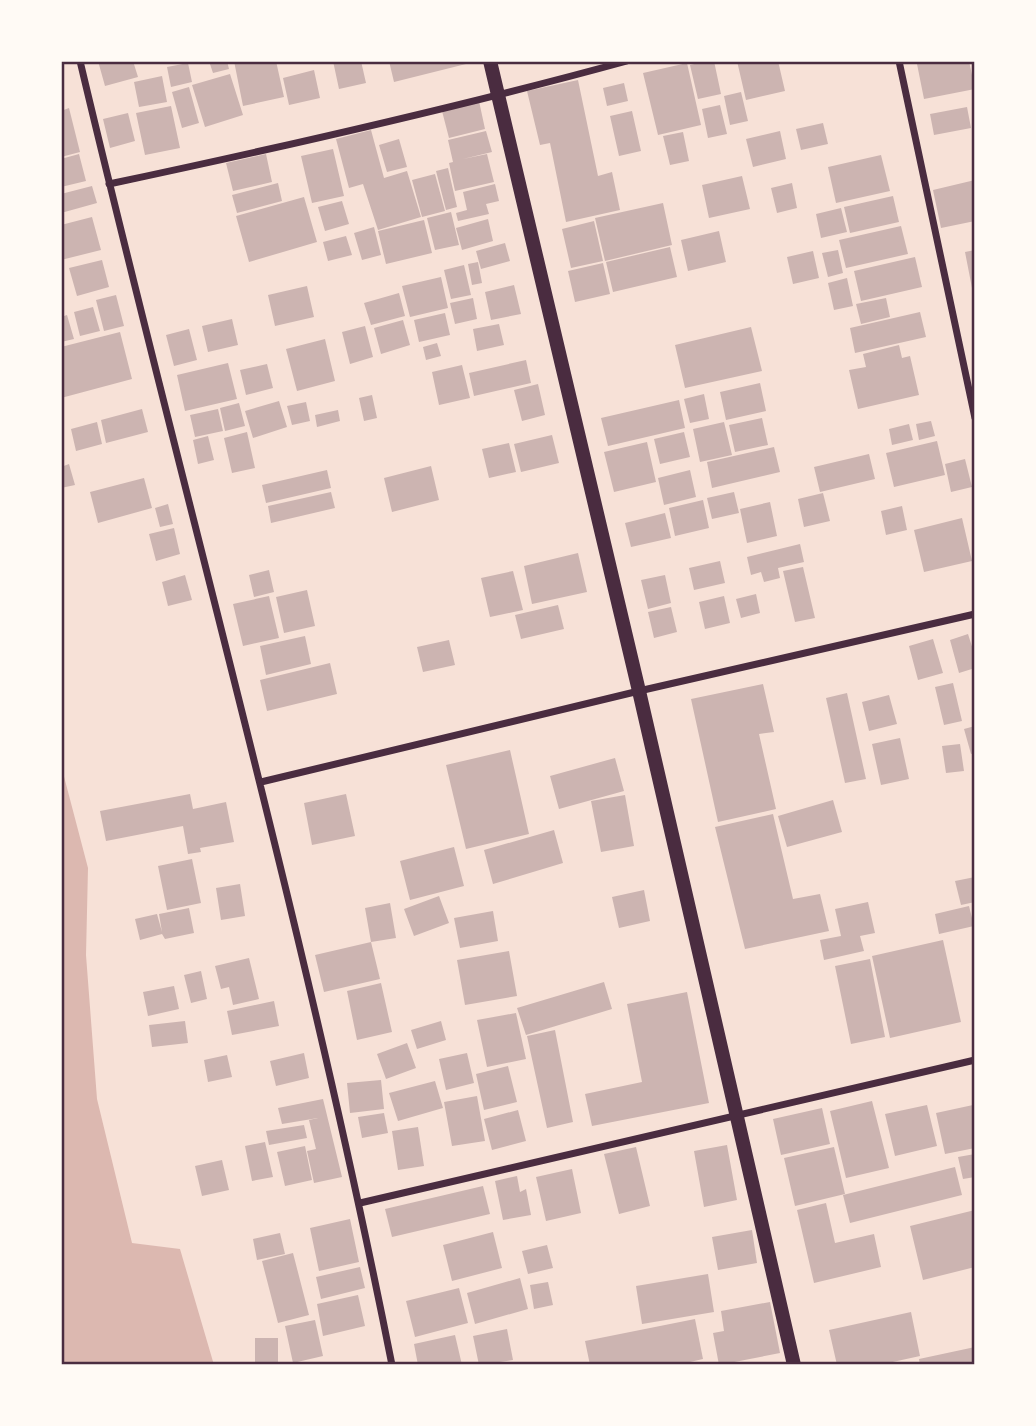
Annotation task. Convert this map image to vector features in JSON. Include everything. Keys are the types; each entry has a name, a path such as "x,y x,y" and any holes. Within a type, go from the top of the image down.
{"main road":[{"path":"490,61 738,1114 794,1365"}],"street":[{"path":"80,61 261,782 360,1203 392,1365"},
{"path":"109,184 303,143 627,61"},
{"path":"899,61 975,418"},
{"path":"261,782 975,614"},
{"path":"360,1203 975,1060"}],"shaded area":[{"path":"61,765 88,868 86,955 97,1099 132,1243 180,1249 214,1365 61,1365"}],"building":[{"path":"98,61 133,61 138,77 105,86"},
{"path":"209,61 227,61 229,69 213,73"},
{"path":"234,61 276,61 284,97 243,106"},
{"path":"333,61 361,61 366,83 339,89"},
{"path":"389,61 473,61 474,62 394,82"},
{"path":"714,61 721,94 698,99 690,65"},
{"path":"737,61 778,61 785,91 746,100"},
{"path":"969,61 975,89 924,99 917,64"},
{"path":"188,63 192,82 171,87 167,67"},
{"path":"687,63 701,125 658,135 643,73"},
{"path":"314,70 320,98 289,105 283,78"},
{"path":"230,74 243,115 205,127 192,85"},
{"path":"162,76 167,102 139,107 134,82"},
{"path":"578,80 598,176 612,172 620,210 566,222 550,143 540,145 527,91"},
{"path":"624,83 628,101 607,106 603,88"},
{"path":"189,87 199,123 182,128 172,92"},
{"path":"741,92 748,121 730,125 724,96"},
{"path":"479,101 485,129 449,138 442,111"},
{"path":"720,105 727,134 708,138 702,109"},
{"path":"171,106 180,148 145,155 136,113"},
{"path":"967,107 971,128 934,135 930,114"},
{"path":"69,108 80,152 61,157 61,111"},
{"path":"632,111 641,151 619,156 610,116"},
{"path":"128,113 135,141 110,148 103,119"},
{"path":"823,123 828,144 801,150 796,129"},
{"path":"371,130 384,178 407,171 421,217 378,230 363,184 349,188 336,139"},
{"path":"486,131 492,152 463,159 487,154 494,182 455,191 449,163 453,162 448,140"},
{"path":"780,131 786,159 753,167 746,139"},
{"path":"683,132 689,161 670,165 663,136"},
{"path":"399,139 407,167 387,172 379,145"},
{"path":"333,149 344,196 312,203 301,156"},
{"path":"79,154 86,181 61,187 61,159"},
{"path":"266,154 272,182 233,191 226,163"},
{"path":"881,155 890,191 836,203 828,167"},
{"path":"448,168 457,207 446,210 436,171"},
{"path":"435,174 445,211 422,217 412,180"},
{"path":"742,176 750,209 709,218 702,185"},
{"path":"975,180 975,221 941,228 933,190"},
{"path":"278,183 282,201 237,213 232,195"},
{"path":"792,183 797,208 777,213 771,188"},
{"path":"495,184 499,201 486,204 489,214 458,221 456,213 467,210 463,192"},
{"path":"92,186 97,203 61,213 61,194"},
{"path":"893,196 899,222 850,233 844,207"},
{"path":"304,197 317,242 249,262 236,216"},
{"path":"342,201 349,224 325,231 318,207"},
{"path":"663,203 672,245 605,261 595,218"},
{"path":"841,208 847,232 821,238 816,214"},
{"path":"451,212 459,245 435,250 427,218"},
{"path":"92,217 101,250 61,260 61,225"},
{"path":"488,219 493,241 462,250 456,228"},
{"path":"424,220 432,253 386,264 378,231"},
{"path":"594,221 603,261 571,268 562,229"},
{"path":"901,226 908,254 846,268 839,240"},
{"path":"374,227 381,255 362,260 354,233"},
{"path":"719,231 726,262 688,271 681,240"},
{"path":"346,236 352,255 328,261 323,242"},
{"path":"505,243 510,261 481,269 476,251"},
{"path":"670,247 677,277 613,292 606,262"},
{"path":"838,250 843,273 828,277 822,253"},
{"path":"975,250 975,288 972,288 965,252"},
{"path":"813,251 819,278 793,284 787,257"},
{"path":"915,257 922,287 861,301 854,271"},
{"path":"102,260 109,287 77,296 69,268"},
{"path":"478,262 482,283 472,285 468,264"},
{"path":"603,263 610,294 575,302 568,271"},
{"path":"464,265 471,295 451,299 444,270"},
{"path":"441,277 448,308 410,317 402,286"},
{"path":"847,278 853,306 834,310 828,283"},
{"path":"514,285 521,314 491,320 485,292"},
{"path":"307,286 314,317 275,326 268,295"},
{"path":"399,293 405,316 371,325 364,303"},
{"path":"116,295 124,326 104,331 96,300"},
{"path":"473,298 477,319 455,324 450,303"},
{"path":"886,298 890,317 861,324 856,304"},
{"path":"93,307 100,331 80,336 74,312"},
{"path":"920,312 926,337 855,353 850,328"},
{"path":"445,313 450,335 419,342 414,320"},
{"path":"67,315 74,339 61,342 61,317"},
{"path":"232,319 238,345 208,352 202,326"},
{"path":"403,320 410,345 381,354 374,328"},
{"path":"499,324 504,345 477,351 473,329"},
{"path":"365,326 373,357 350,364 342,332"},
{"path":"751,327 762,371 685,388 675,345"},
{"path":"189,329 197,360 174,366 166,335"},
{"path":"120,332 132,379 61,398 61,347"},
{"path":"325,339 335,381 297,391 286,349"},
{"path":"437,343 441,356 426,360 423,347"},
{"path":"899,345 902,358 910,356 919,395 858,409 849,370 866,367 863,354"},
{"path":"526,360 531,383 474,396 469,373"},
{"path":"228,363 237,399 185,411 177,375"},
{"path":"267,364 273,388 246,395 240,370"},
{"path":"462,365 470,398 439,405 432,372"},
{"path":"760,383 766,411 726,420 720,392"},
{"path":"538,384 545,415 522,421 514,390"},
{"path":"704,394 709,419 690,423 684,399"},
{"path":"372,395 377,418 364,421 359,398"},
{"path":"679,400 685,428 608,446 601,418"},
{"path":"279,401 287,427 253,438 245,411"},
{"path":"306,402 310,421 292,425 287,406"},
{"path":"239,403 245,426 225,431 220,408"},
{"path":"142,409 148,432 106,443 101,420"},
{"path":"218,409 223,431 195,437 190,415"},
{"path":"338,410 340,421 317,427 315,415"},
{"path":"762,418 768,445 735,452 729,425"},
{"path":"931,421 935,436 919,440 916,424"},
{"path":"97,422 102,444 76,451 71,429"},
{"path":"724,422 732,455 700,462 693,429"},
{"path":"909,424 913,440 892,445 889,429"},
{"path":"247,432 255,468 232,473 224,438"},
{"path":"684,432 690,457 660,464 654,439"},
{"path":"552,435 559,463 521,472 514,444"},
{"path":"208,436 214,460 198,464 193,440"},
{"path":"937,441 945,475 894,487 886,453"},
{"path":"647,442 656,482 614,492 604,452"},
{"path":"509,443 516,472 489,478 482,449"},
{"path":"774,447 780,472 712,488 707,462"},
{"path":"869,454 875,479 820,492 814,467"},
{"path":"965,459 972,487 951,492 945,464"},
{"path":"69,464 75,485 61,488 61,467"},
{"path":"431,466 439,500 392,512 384,478"},
{"path":"327,470 331,488 266,503 262,485"},
{"path":"690,470 696,497 664,505 658,478"},
{"path":"144,478 152,508 98,523 90,492"},
{"path":"331,492 335,508 271,523 268,506"},
{"path":"734,492 739,513 712,519 707,498"},
{"path":"823,493 830,521 804,527 798,499"},
{"path":"703,500 709,528 675,536 669,508"},
{"path":"770,502 777,536 747,543 740,509"},
{"path":"168,504 173,524 160,527 155,508"},
{"path":"902,506 907,530 886,535 881,511"},
{"path":"665,513 671,538 631,547 625,523"},
{"path":"962,518 972,561 924,572 914,530"},
{"path":"174,528 180,554 156,561 149,534"},
{"path":"800,544 804,562 778,568 780,578 764,582 761,572 751,575 747,557"},
{"path":"578,553 587,592 532,604 524,566"},
{"path":"720,561 725,583 694,590 689,568"},
{"path":"803,567 815,618 795,622 783,571"},
{"path":"269,570 274,592 254,597 249,575"},
{"path":"513,571 523,610 490,617 481,578"},
{"path":"185,575 192,600 168,606 162,582"},
{"path":"665,575 671,603 648,609 641,580"},
{"path":"307,590 315,626 284,633 276,597"},
{"path":"756,594 760,613 741,618 736,599"},
{"path":"269,596 279,638 243,646 233,604"},
{"path":"724,596 730,623 705,629 699,602"},
{"path":"558,605 564,629 521,639 515,615"},
{"path":"671,607 677,632 654,638 648,612"},
{"path":"968,634 975,656 975,668 959,673 950,640"},
{"path":"305,636 311,664 266,675 260,646"},
{"path":"933,639 943,673 918,680 909,646"},
{"path":"449,640 455,665 423,672 417,647"},
{"path":"330,663 337,694 267,711 260,680"},
{"path":"953,683 962,721 944,725 935,687"},
{"path":"763,684 774,732 759,734 776,809 718,822 691,699"},
{"path":"847,693 866,779 845,783 826,698"},
{"path":"889,695 897,724 869,731 862,702"},
{"path":"975,726 975,753 971,754 964,729"},
{"path":"900,738 909,779 881,785 872,744"},
{"path":"960,744 964,771 946,773 942,746"},
{"path":"510,750 529,834 466,849 446,765"},
{"path":"615,758 624,791 559,809 550,776"},
{"path":"190,794 193,809 226,802 234,842 200,848 201,852 188,854 183,826 106,841 100,811"},
{"path":"346,794 355,836 312,845 304,803"},
{"path":"625,795 634,846 601,852 591,801"},
{"path":"833,800 842,832 787,847 778,816"},
{"path":"773,814 793,899 820,894 829,931 745,949 715,827"},
{"path":"554,830 563,863 493,884 484,850"},
{"path":"454,847 464,886 410,900 400,861"},
{"path":"192,859 201,903 167,910 158,866"},
{"path":"975,877 975,902 961,905 955,881"},
{"path":"240,884 245,916 221,920 216,888"},
{"path":"644,890 650,921 619,928 612,897"},
{"path":"439,896 449,923 414,936 404,909"},
{"path":"868,902 875,933 860,936 864,951 824,960 820,940 841,936 835,909"},
{"path":"390,903 396,938 371,942 365,908"},
{"path":"969,906 974,926 939,934 935,914"},
{"path":"189,908 194,933 165,939 162,934 140,940 135,919 157,914 162,932 159,914"},
{"path":"493,911 498,941 460,948 454,918"},
{"path":"943,940 961,1022 890,1038 872,956"},
{"path":"371,942 380,979 324,992 315,955"},
{"path":"509,951 517,996 465,1005 457,960"},
{"path":"249,958 259,999 233,1005 229,987 221,989 215,966"},
{"path":"870,959 885,1037 851,1044 835,966"},
{"path":"201,971 207,999 191,1003 184,975"},
{"path":"604,982 612,1009 526,1035 517,1008"},
{"path":"381,983 392,1032 357,1040 347,991"},
{"path":"174,986 179,1009 148,1016 143,992"},
{"path":"687,992 709,1103 592,1126 585,1094 642,1082 627,1004"},
{"path":"274,1001 279,1026 232,1035 227,1011"},
{"path":"516,1013 526,1059 487,1067 477,1020"},
{"path":"185,1021 188,1043 152,1047 149,1025"},
{"path":"441,1021 446,1040 417,1049 411,1030"},
{"path":"555,1030 573,1122 547,1128 527,1036"},
{"path":"407,1043 416,1068 386,1079 377,1054"},
{"path":"304,1053 309,1078 276,1086 270,1061"},
{"path":"467,1053 474,1083 446,1090 439,1059"},
{"path":"227,1055 232,1077 208,1082 204,1060"},
{"path":"508,1066 517,1102 484,1110 476,1074"},
{"path":"381,1080 384,1109 350,1113 347,1083"},
{"path":"435,1081 443,1108 398,1121 389,1093"},
{"path":"477,1096 485,1141 452,1146 444,1102"},
{"path":"323,1099 342,1177 314,1183 307,1151 316,1149 309,1120 318,1118 282,1124 278,1108"},
{"path":"872,1101 889,1168 846,1178 830,1111"},
{"path":"927,1105 937,1146 895,1156 885,1114"},
{"path":"973,1105 975,1148 945,1154 936,1113"},
{"path":"822,1108 830,1144 781,1155 773,1119"},
{"path":"518,1110 526,1141 492,1150 484,1119"},
{"path":"384,1113 388,1133 362,1138 358,1117"},
{"path":"304,1125 307,1138 269,1145 266,1131"},
{"path":"418,1127 424,1166 398,1170 392,1131"},
{"path":"265,1142 273,1177 252,1181 245,1146"},
{"path":"727,1145 737,1200 704,1207 694,1151"},
{"path":"305,1146 312,1180 285,1186 277,1152"},
{"path":"636,1147 650,1206 619,1214 604,1154"},
{"path":"834,1147 845,1194 795,1206 784,1158"},
{"path":"975,1154 975,1177 963,1179 958,1157"},
{"path":"222,1160 229,1190 202,1196 195,1166"},
{"path":"955,1167 962,1195 850,1223 843,1195"},
{"path":"572,1169 581,1213 546,1221 536,1177"},
{"path":"517,1176 520,1192 526,1189 531,1215 503,1220 495,1181"},
{"path":"483,1186 490,1214 392,1237 385,1209"},
{"path":"826,1203 835,1243 874,1234 881,1267 814,1283 797,1210"},
{"path":"975,1210 975,1267 923,1280 910,1226"},
{"path":"350,1219 359,1262 319,1271 310,1228"},
{"path":"752,1230 757,1263 718,1270 712,1237"},
{"path":"493,1232 502,1268 452,1281 443,1245"},
{"path":"280,1233 285,1254 257,1260 253,1239"},
{"path":"547,1245 553,1268 528,1274 522,1251"},
{"path":"293,1253 309,1315 278,1323 262,1261"},
{"path":"360,1267 365,1288 321,1299 316,1277"},
{"path":"708,1274 714,1312 642,1324 636,1286"},
{"path":"520,1278 528,1309 475,1324 467,1293"},
{"path":"548,1282 553,1305 534,1309 530,1285"},
{"path":"459,1288 468,1323 415,1337 406,1301"},
{"path":"358,1295 365,1326 323,1336 317,1304"},
{"path":"770,1302 780,1353 719,1365 713,1333 724,1331 721,1311"},
{"path":"911,1312 920,1356 879,1365 837,1365 829,1330"},
{"path":"695,1319 703,1359 677,1365 590,1365 585,1341"},
{"path":"315,1320 323,1356 293,1363 285,1326"},
{"path":"507,1329 513,1360 479,1365 473,1336"},
{"path":"455,1335 462,1365 418,1365 414,1344"},
{"path":"255,1338 278,1338 278,1363 255,1363"},
{"path":"975,1347 975,1365 920,1365 919,1359"}]}
